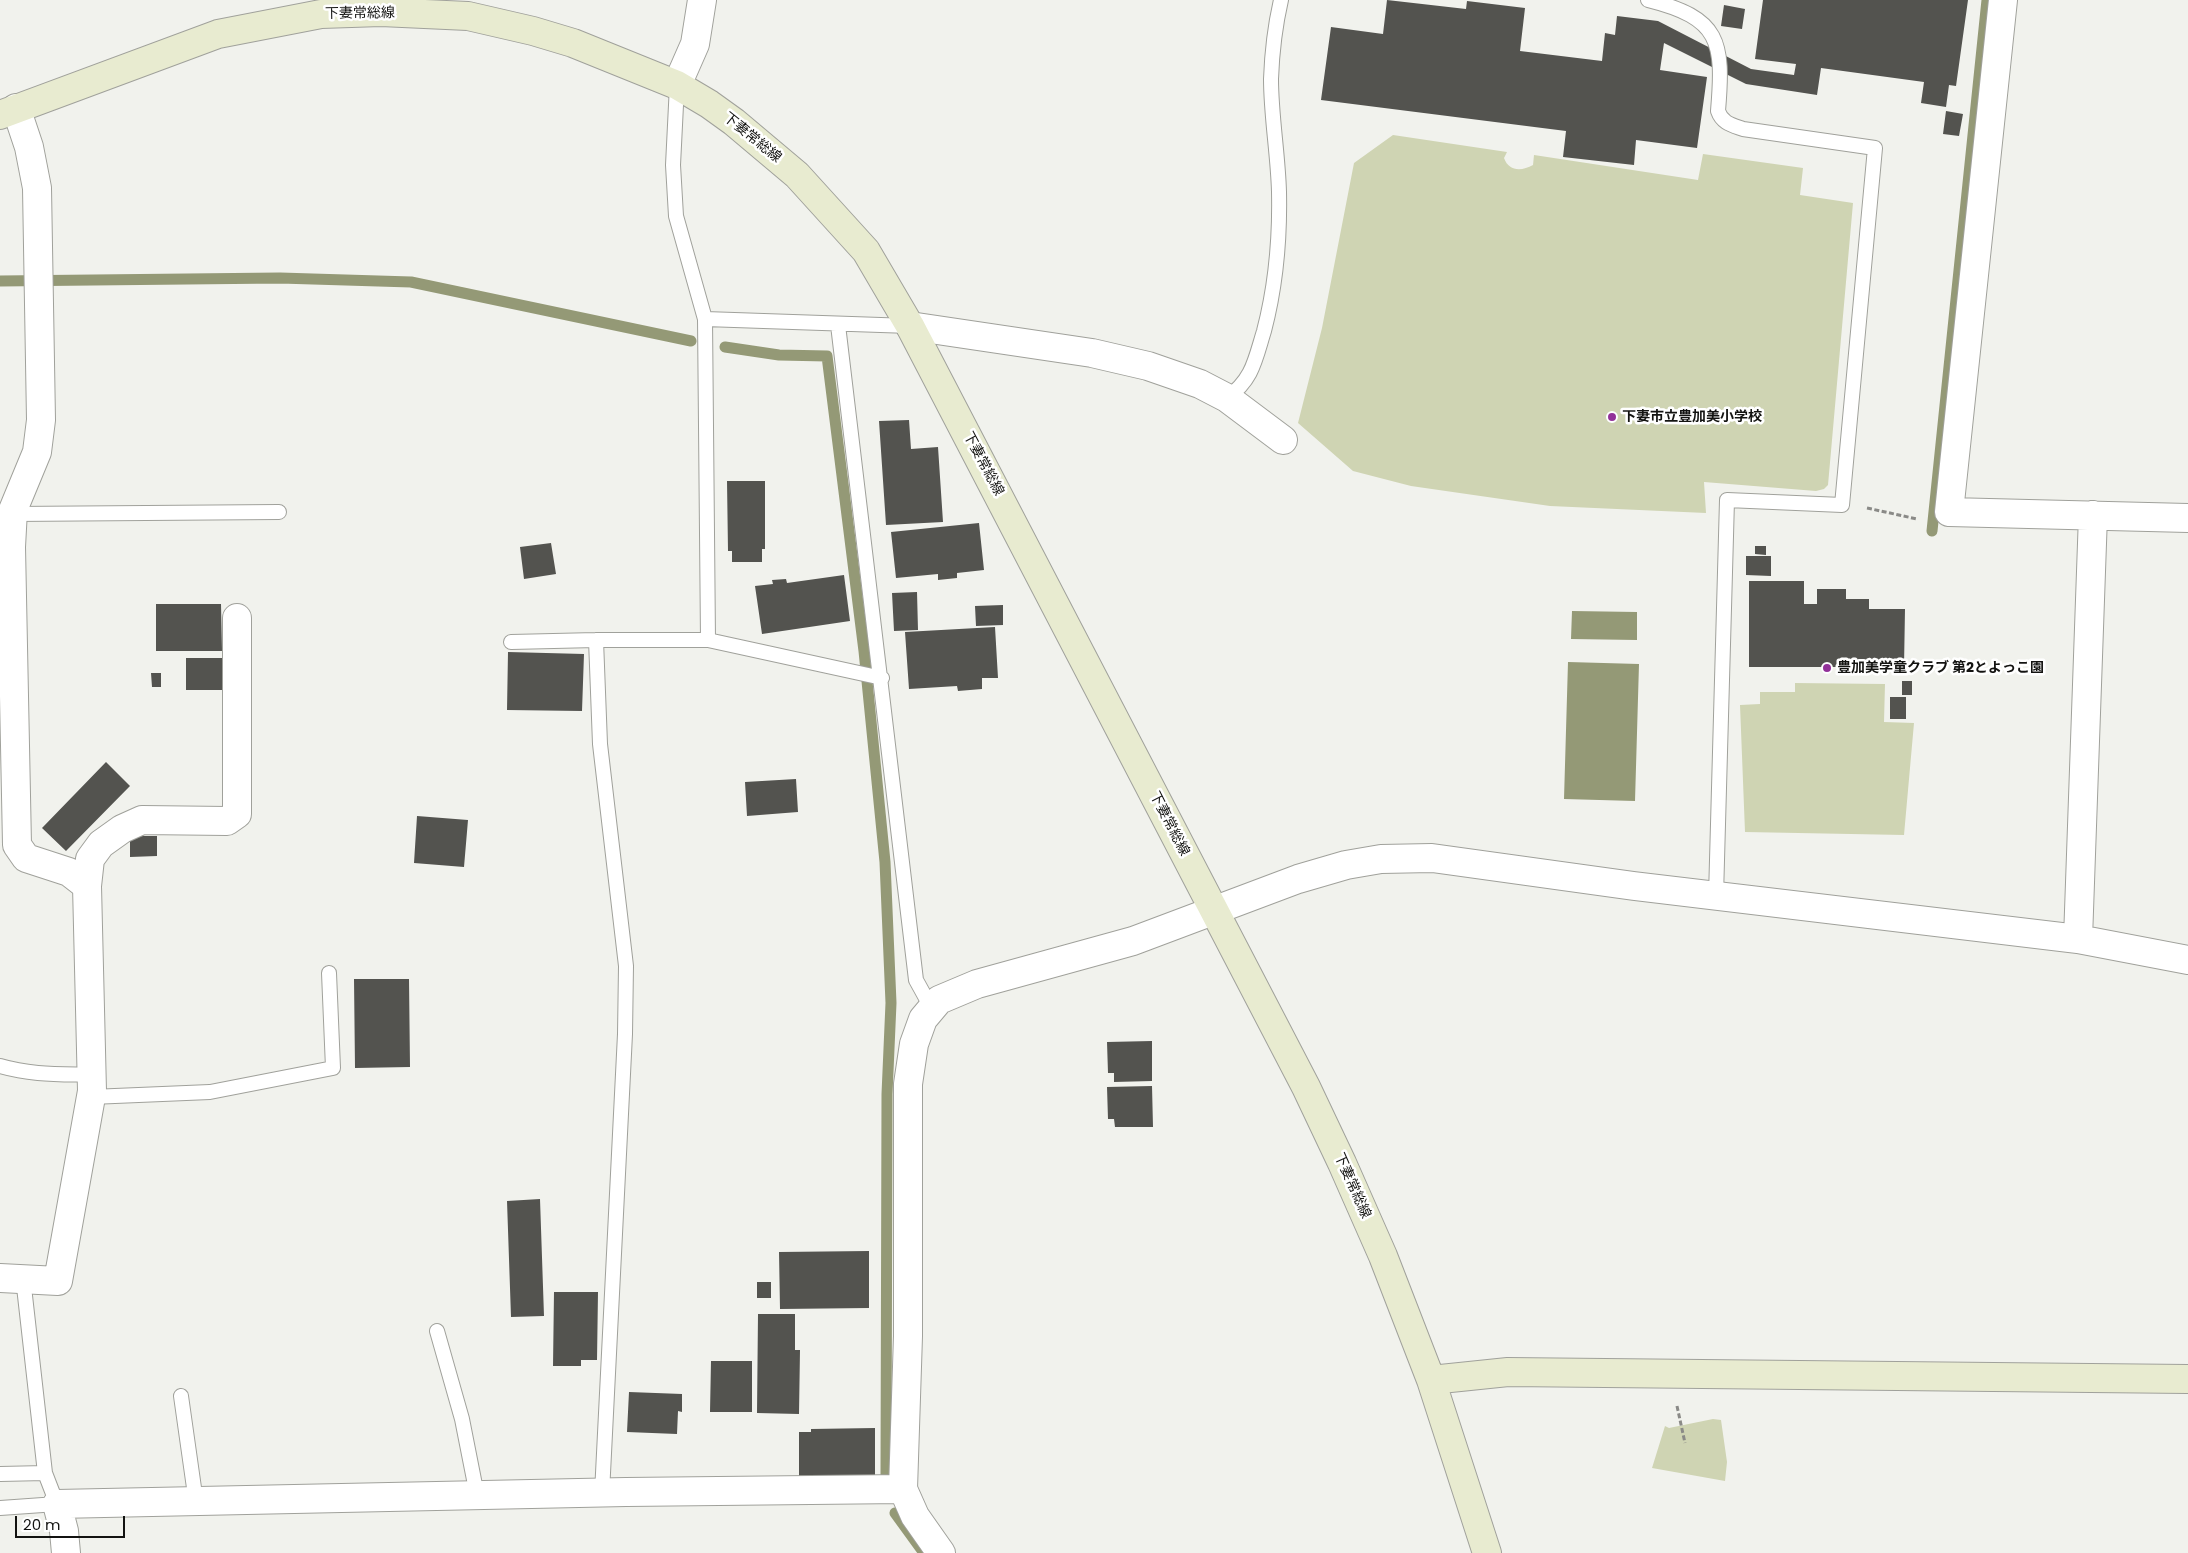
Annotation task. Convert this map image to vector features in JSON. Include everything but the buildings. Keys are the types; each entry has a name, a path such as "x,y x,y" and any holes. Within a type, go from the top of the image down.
{"main road":[{"name":"下妻常総線","path":"8,112 218,34 321,14 381,12 468,16 533,31 573,43 677,85 716,109 797,175 866,252 910,326 1306,1087 1383,1256 1432,1380 1487,1553"},
{"path":"1432,1380 1508,1372 2188,1379"}],"street":[{"path":"677,85 695,44 702,0"},
{"path":"2003,0 1949,512 2188,518"},
{"path":"8,112 29,147 37,188 41,420 37,452 13,514 11,548 17,845 26,858 69,872 87,886"},
{"path":"910,326 1092,353 1148,366 1194,381 1227,398 1283,440"},
{"path":"2078,940 2093,515"},
{"path":"11,1278 58,1281 91,1086 87,886 90,859 101,844 122,829 142,820 226,821 237,814 238,618"},
{"path":"941,1553 915,1516 903,1489 908,1336 908,1084 914,1044 923,1019 939,1000 977,984 1133,941 1215,912 1298,879 1381,859 1432,858 1716,896 2078,940 2188,960"},
{"path":"66,1553 64,1531 58,1504 477,1495 903,1489"}],"lane":[{"path":"1227,398 1240,388 1253,370 1270,306 1278,254 1279,192 1271,80 1274,30 1281,0"},
{"path":"1648,0 1670,6 1695,17 1705,24 1714,35 1718,47 1718,111 1720,118 1726,123 1743,128 1875,148 1842,505 1728,500 1716,896"},
{"path":"677,85 673,165 676,216 705,319 708,640"},
{"path":"705,319 838,326 910,326"},
{"path":"838,326 878,678 916,980 932,1009"},
{"path":"13,514 279,512"},
{"path":"596,640 600,744 626,966 625,1034 602,1493"},
{"path":"511,642 708,640 878,678"},
{"path":"0,1066 46,1074 91,1086 210,1092 333,1068 329,972"},
{"path":"0,1508 58,1504 44,1473 11,1278"},
{"path":"437,1331 462,1419 477,1495"},
{"path":"181,1396 196,1502"},
{"path":"0,1474 44,1473"}],"path":[{"path":"1842,505 1864,507 1922,520"}],"shaded area":[{"path":"1393,135 1507,152 1504,158 1506,163 1516,169 1533,165 1534,155 1698,180 1703,154 1803,168 1800,195 1853,203 1828,485 1824,489 1816,491 1704,482 1706,513 1550,506 1411,486 1353,471 1298,423 1322,328 1354,163"},
{"path":"1572,611 1637,612 1637,640 1571,639"},
{"path":"1568,662 1639,664 1635,801 1564,799"},
{"path":"1795,683 1885,684 1884,722 1914,723 1904,835 1745,832 1740,705 1760,704 1760,692 1795,692"},
{"path":"1713,1419 1721,1420 1727,1462 1725,1481 1652,1468 1665,1426 1669,1428"}],"waterway":[{"path":"1932,531 1987,0"},
{"path":"0,281 280,278 411,282 691,341"},
{"path":"725,347 779,355 827,356 864,651 885,862 891,1003 887,1094 886,1475"},
{"path":"895,1513 924,1553"}],"place":[{"name":"下妻市立豊加美小学校","path":"1612,417"},
{"name":"豊加美学童クラブ 第2とよっこ園","path":"1827,668"}]}
